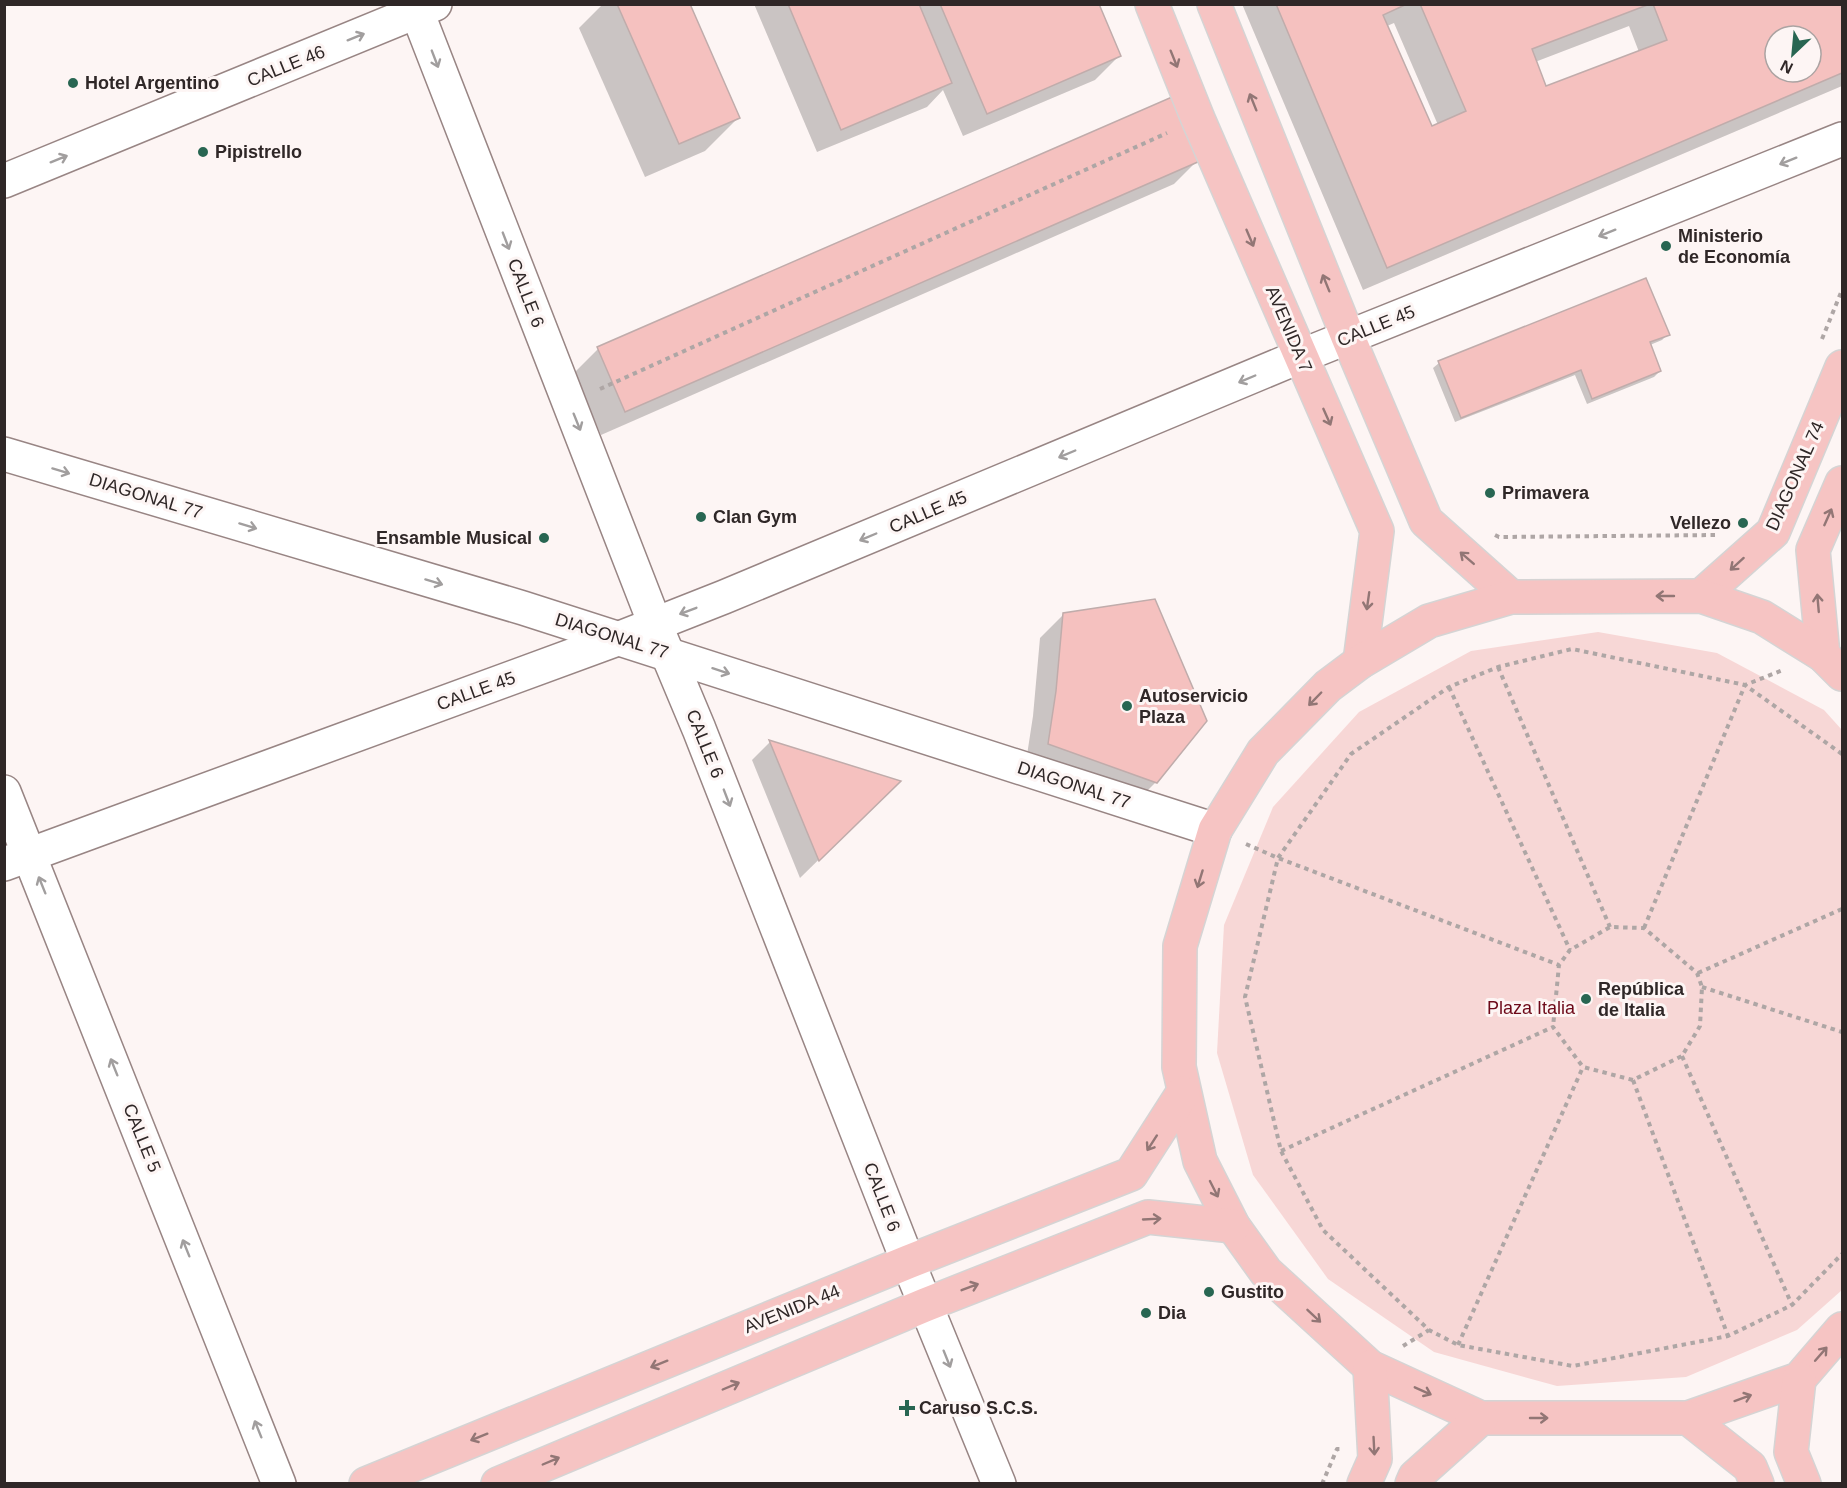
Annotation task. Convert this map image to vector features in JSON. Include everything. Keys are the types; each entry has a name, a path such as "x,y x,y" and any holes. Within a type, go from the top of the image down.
{"main road":[{"name":"AVENIDA 7","path":"1152,4 1198,119 1377,531 1360,662"},
{"path":"1214,4 1348,337 1426,521 1511,597"},
{"name":"DIAGONAL 74","path":"1701,596 1773,532 1842,367"},
{"path":"1833,664 1813,550 1842,483"},
{"path":"1833,664 1762,617 1701,596 1511,597 1430,621 1360,662 1328,686 1263,752 1215,830 1180,946 1179,1067 1200,1161 1233,1226 1266,1272 1370,1367 1481,1418 1688,1418 1799,1379 1842,1329"},
{"name":"AVENIDA 44","path":"366,1484 908,1262 1131,1174 1183,1093"},
{"path":"498,1484 925,1305 1148,1217 1233,1226"},
{"path":"1364,1484 1375,1459 1370,1367"},
{"path":"1799,1379 1791,1452 1804,1484"},
{"path":"1412,1484 1415,1477 1481,1418"},
{"path":"1688,1418 1749,1467 1756,1484"}],"street":[{"name":"CALLE 46","path":"4,181 422,7"},
{"name":"CALLE 6","path":"422,7 569,403 655,624 699,729 925,1305 999,1484"},
{"name":"CALLE 45","path":"17,859 620,638 724,597 1301,356 1842,139"},
{"name":"DIAGONAL 77","path":"4,454 620,638 1215,830"},
{"name":"CALLE 5","path":"4,792 17,859 279,1484"}],"path":[{"path":"569,403 1198,119"},
{"path":"1489,533 1499,537 1721,534"},
{"path":"1833,664 1745,684 1572,649 1498,666 1449,687 1351,754 1278,858 1245,997 1281,1151 1323,1230 1429,1330 1458,1346 1573,1366 1728,1336 1792,1305 1842,1254"},
{"path":"1498,666 1610,927"},
{"path":"1745,684 1842,754"},
{"path":"1644,928 1745,684"},
{"path":"1449,687 1570,950"},
{"path":"1215,830 1278,858 1559,965"},
{"path":"1697,973 1842,909"},
{"path":"1610,927 1644,928 1697,973 1702,987 1700,1026 1682,1056 1633,1080 1583,1067 1553,1027 1559,965 1570,950 1610,927"},
{"path":"1702,987 1842,1032"},
{"path":"1281,1151 1553,1027"},
{"path":"1682,1056 1792,1305"},
{"path":"1458,1346 1583,1067"},
{"path":"1633,1080 1728,1336"}],"green space":[{"name":"Plaza Italia","path":"1598,632 1717,653 1824,710 1842,730 1842,1290 1797,1330 1686,1377 1557,1386 1434,1352 1328,1279 1253,1175 1217,1053 1224,925 1273,807 1359,712 1471,651"}],"building":[{"path":"617,4 690,4 740,118 679,144"},
{"path":"788,4 919,4 952,83 841,130"},
{"path":"940,4 1099,4 1121,56 987,114"},
{"path":"1276,4 1407,4 1383,15 1432,126 1466,111 1420,4 1650,4 1532,49 1546,86 1667,40 1653,4 1842,4 1842,73 1823,81 1823,24 1763,24 1763,84 1816,84 1387,268"},
{"path":"1172,97 1200,161 625,412 597,347"},
{"path":"1646,278 1670,335 1650,342 1661,371 1592,399 1581,370 1461,418 1438,361"},
{"name":"Autoservicio Plaza","path":"1155,599 1207,721 1157,783 1048,744 1056,691 1063,613"},
{"path":"769,740 901,781 819,861"}],"place":[{"name":"Hotel Argentino","path":"73,83"},
{"name":"Pipistrello","path":"203,152"},
{"name":"Ministerio de Economía","path":"1666,246"},
{"name":"Primavera","path":"1490,493"},
{"name":"Clan Gym","path":"701,517"},
{"name":"Vellezo","path":"1743,523"},
{"name":"Ensamble Musical","path":"544,538"},
{"name":"Autoservicio Plaza","path":"1127,706"},
{"name":"República de Italia","path":"1586,999"},
{"name":"Gustito","path":"1209,1292"},
{"name":"Dia","path":"1146,1313"},
{"name":"Caruso S.C.S.","path":"907,1408"}]}
